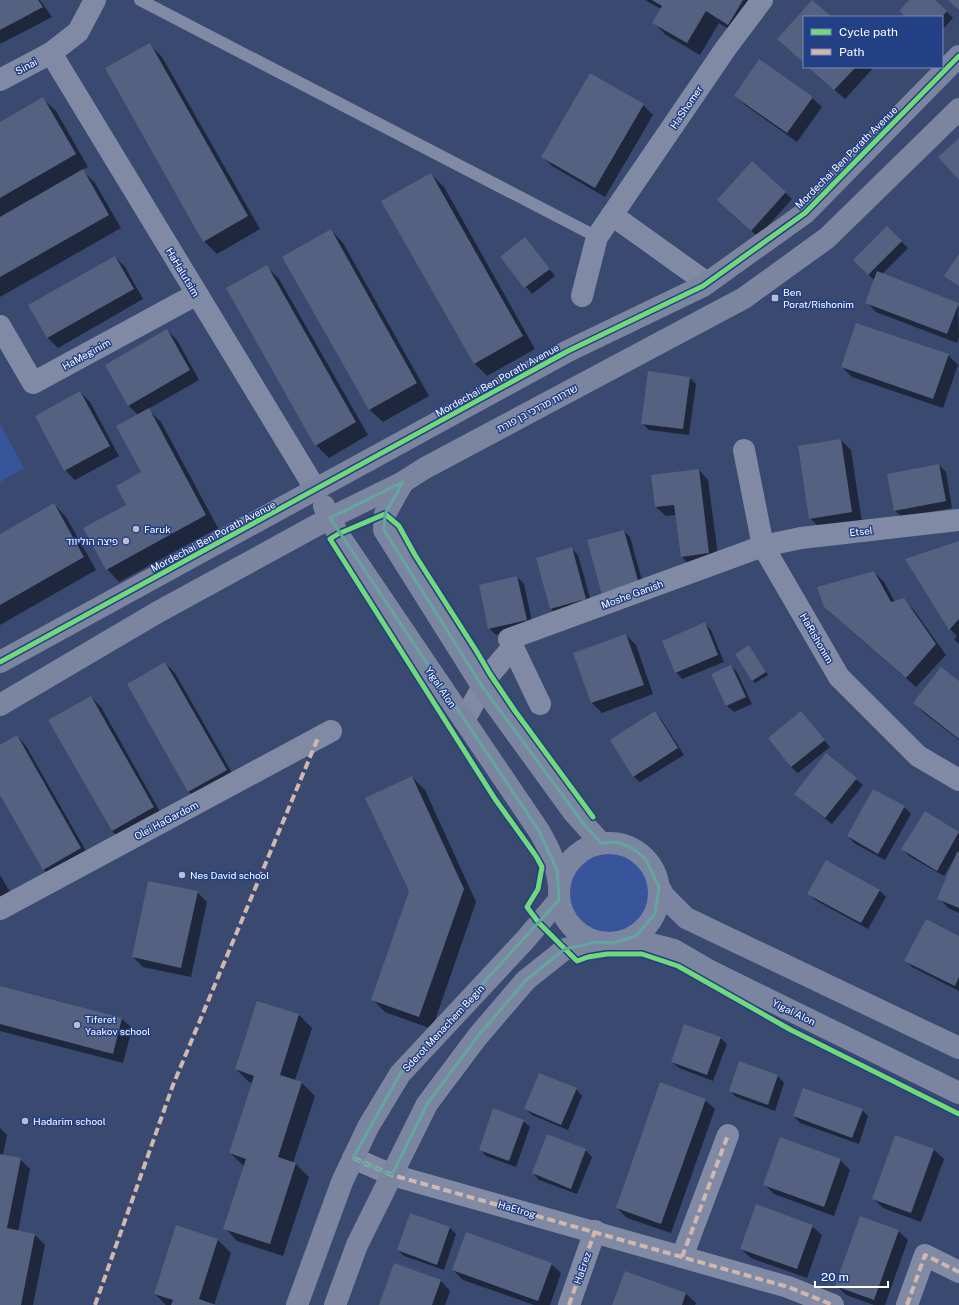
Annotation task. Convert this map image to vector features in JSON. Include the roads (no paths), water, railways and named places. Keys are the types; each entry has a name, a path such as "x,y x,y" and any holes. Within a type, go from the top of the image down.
{"street":[{"name":"Sinai","path":"0,80 51,53 78,32 95,0"},
{"name":"HaShomer","path":"582,296 597,237 726,48 762,0"},
{"name":"HaHalutsim","path":"51,53 316,490"},
{"name":"Mordechai Ben Porath Avenue","path":"0,662 568,351 703,286 805,213 959,56"},
{"path":"0,705 158,612 330,518 402,482 425,468 744,298 827,238 959,109"},
{"path":"612,215 707,283"},
{"name":"HaMeginim","path":"0,326 33,383 197,294"},
{"name":"HaRishonim","path":"744,450 763,546 839,677 918,756 959,780"},
{"path":"402,482 385,514 384,530 482,686 574,813 601,843"},
{"name":"Yigal Alon","path":"316,490 338,534 549,847 557,870 559,893"},
{"name":"Etsel","path":"763,546 801,538 959,520"},
{"name":"Moshe Ganish","path":"464,720 490,674 513,647 509,639 763,546"},
{"path":"513,647 540,704"},
{"name":"Olei HaGardom","path":"0,909 331,731"},
{"path":"659,887 658,906 650,923 640,933 627,940 612,944 597,942 583,937 571,927 563,915 559,893 564,870 573,857 586,848 601,843 617,842 632,848 645,858 654,871 659,887 664,896 686,918 959,1048"},
{"name":"Sderot Menachem Begin","path":"297,1305 342,1182 368,1127 400,1074 525,940 559,893"},
{"name":"Yigal Alon","path":"627,940 647,943 674,950 710,971 959,1093"},
{"path":"335,1305 357,1245 427,1104 478,1036 526,980 565,949 597,942"},
{"path":"682,1257 728,1135"},
{"name":"HaEtrog","path":"353,1158 392,1175 595,1231 788,1287 833,1305"},
{"name":"HaErez","path":"569,1305 595,1231"},
{"path":"907,1305 925,1255 959,1272"}],"lane":[{"path":"140,0 597,237"}],"place":[{"name":"Ben Porat/Rishonim","path":"775,298"},
{"name":"Faruk","path":"136,529"},
{"name":"פיצה הוליווד","path":"126,541"},
{"name":"Nes David school","path":"182,875"},
{"name":"Tiferet Yaakov school","path":"77,1025"},
{"name":"Hadarim school","path":"25,1121"}]}
